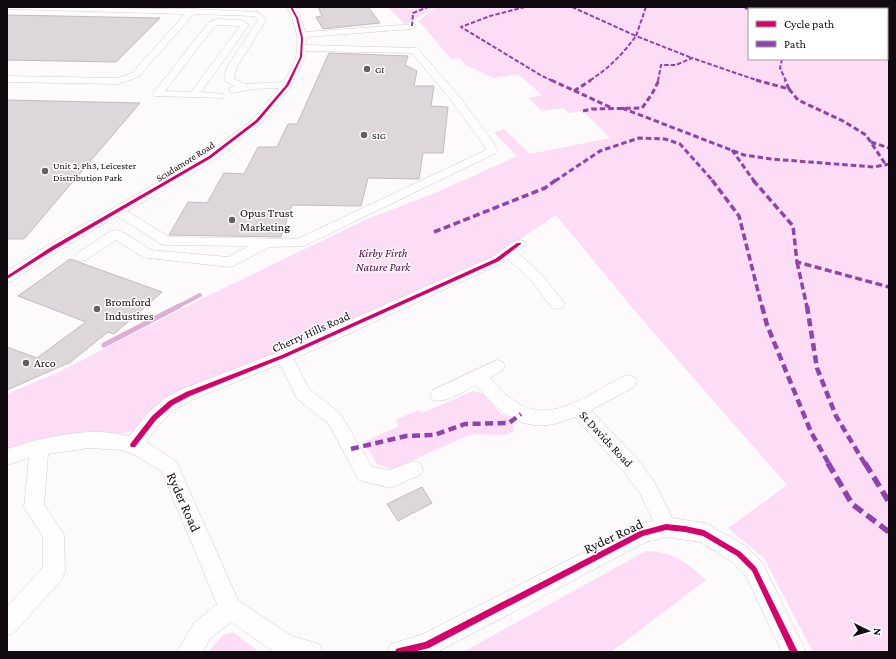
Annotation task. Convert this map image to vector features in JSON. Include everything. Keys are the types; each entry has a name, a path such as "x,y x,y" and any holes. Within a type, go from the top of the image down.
{"street":[{"path":"7,7 192,11 228,9 256,14 262,20 232,67 229,80 244,87"},
{"name":"Scudamore Road","path":"7,278 53,248 118,212 210,157 257,121 287,85 301,57 301,35 297,18 291,7"},
{"path":"7,79 118,80 135,75 192,11"},
{"path":"194,95 245,25 242,23 217,22 212,24 158,94 219,96"},
{"path":"301,35 412,26"},
{"path":"118,212 166,241 299,243 492,151 489,144 455,98 414,50 301,48"},
{"path":"209,75 230,76"},
{"path":"205,100 244,87 272,84 287,85"},
{"path":"81,257 116,234 148,254 230,262 268,242"},
{"name":"Cherry Hills Road","path":"133,445 154,418 171,403 188,394 284,356 497,260 514,248 557,304"},
{"path":"284,356 303,394 334,418 366,474 390,479 413,469"},
{"path":"439,395 497,366"},
{"name":"St Davids Road","path":"479,376 496,398 510,409 526,416 546,418 578,408 632,467 648,489 666,527"},
{"path":"578,408 628,382"},
{"name":"Ryder Road","path":"7,457 63,443 87,441 111,441 133,445 149,453 169,467 230,608"},
{"path":"7,624 54,571 53,535 34,507 39,448"},
{"name":"Ryder Road","path":"399,652 426,645 642,532 666,527 685,529 704,534 739,554 754,569 794,652"},
{"path":"189,652 202,631 230,608 287,647 310,652"}],"green space":[{"path":"388,7 407,7 411,11 419,7 435,7 405,25"},
{"name":"Kirby Firth Nature Park","path":"436,7 889,7 889,652 813,652 764,558 728,528 787,485 634,310 556,215 494,257 331,330 196,386 135,430 7,452 7,394 63,370 199,300 363,221 442,190 517,156 494,132 504,129 530,154 610,138 583,111 569,113 564,108 542,111 528,98 542,95 518,74 493,78 465,65 460,58 451,59 419,21"},
{"path":"473,391 484,394 500,413 512,418 514,431 505,435 472,434 393,469 377,464 364,442 399,426 395,420 418,410 422,413"},
{"path":"646,551 665,553 679,559 706,580 611,652 463,652"},
{"path":"233,632 259,652 208,652 223,635"}],"building":[{"path":"318,7 368,7 380,23 323,29 316,17 322,16"},
{"path":"7,15 160,18 116,62 7,60"},
{"name":"SIG","path":"329,53 408,56 405,65 417,71 414,86 434,86 431,106 448,107 443,153 423,153 419,179 368,178 361,206 292,205 281,237 169,235 188,202 207,203 224,173 244,174 258,147 277,147 288,124 297,124"},
{"name":"Unit 2, Ph3, Leicester Distribution Park","path":"7,100 140,103 24,239 7,239"},
{"name":"Bromford Industires","path":"70,259 162,292 114,334 108,332 68,364 7,390 7,347 37,358 86,322 18,296"},
{"path":"422,487 432,503 398,521 387,504"}],"waterway":[{"path":"177,307 200,295"},
{"path":"104,345 179,306"}],"marked path":[{"path":"412,26 413,13 428,7"},
{"path":"525,7 490,16 461,27 542,76 612,108"},
{"path":"572,7 636,36 621,56 609,64 604,71 574,91"},
{"path":"646,7 636,36 692,58"},
{"path":"744,7 748,9"},
{"path":"583,111 592,109 642,108 658,83 661,65 676,65 692,58 745,77 789,89 780,68 782,60"},
{"path":"789,89 798,100 843,121 866,135 886,165"},
{"path":"622,108 744,155 771,159 874,167 889,164"},
{"path":"434,232 545,188 600,151 639,138 665,139 680,144 703,169 739,216 767,325 811,432 852,504 889,532"},
{"path":"871,142 889,148"},
{"path":"732,150 757,186 793,226 797,262 889,287"},
{"path":"797,262 810,320 817,368 836,416 889,502"},
{"path":"351,449 406,436 434,435 465,424 509,423 521,414"}],"cycle path":[{"path":"7,278 53,248 210,157 257,121 287,85 301,57 302,38 297,18 291,7"},
{"path":"133,445 154,418 171,403 188,394 284,356 497,260 519,244"},
{"path":"399,652 426,645 642,533 666,527 704,533 739,554 754,569 794,652"}],"place":[{"name":"GI","path":"367,69"},
{"name":"SIG","path":"364,135"},
{"name":"Unit 2, Ph3, Leicester Distribution Park","path":"45,171"},
{"name":"Opus Trust Marketing","path":"232,220"},
{"name":"Bromford Industires","path":"97,309"},
{"name":"Arco","path":"26,363"}]}
